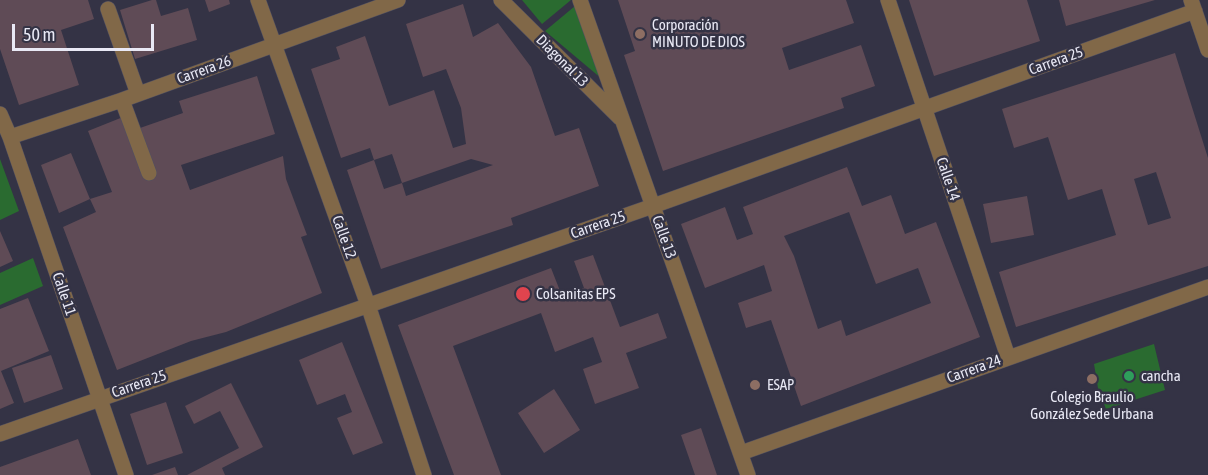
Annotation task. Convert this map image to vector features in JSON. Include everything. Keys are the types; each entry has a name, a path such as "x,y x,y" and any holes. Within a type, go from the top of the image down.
{"street":[{"name":"Calle 12","path":"258,0 368,305 424,475"},
{"name":"Carrera 26","path":"10,137 122,100 398,0"},
{"name":"Diagonal 13","path":"501,0 623,121"},
{"name":"Calle 13","path":"580,0 748,475"},
{"name":"Calle 14","path":"888,0 1008,357"},
{"name":"Carrera 25","path":"0,434 653,206 924,108 1193,5"},
{"path":"1193,5 1208,50"},
{"path":"108,9 138,94"},
{"path":"122,100 148,173"},
{"name":"Calle 11","path":"0,114 10,137 126,475"},
{"name":"Carrera 24","path":"741,453 1208,287"}],"green space":[{"path":"522,0 571,0 542,24"},
{"path":"575,6 602,79 545,31"},
{"path":"0,159 19,211 0,220"},
{"path":"33,258 43,286 0,305 0,273"},
{"name":"cancha","path":"1154,344 1165,390 1106,409 1098,388 1094,364"}],"building":[{"path":"0,0 88,0 94,19 61,30 79,85 19,105 0,49"},
{"path":"156,0 161,16 188,8 197,40 135,59 120,10"},
{"path":"205,0 229,0 230,4 209,12"},
{"path":"618,0 846,0 854,23 782,48 789,70 861,45 875,86 841,98 844,108 663,171 624,55 635,51"},
{"path":"909,0 1027,0 1040,41 934,76"},
{"path":"1059,0 1155,0 1066,26"},
{"path":"463,4 473,37 498,23 531,67 555,136 579,128 599,186 511,218 513,225 381,269 347,170 374,160 370,148 341,158 311,69 340,59 336,47 365,36 389,106 434,90 453,148 466,144 461,108 446,69 423,77 406,24","holes":["392,154 402,183 384,189 374,160","471,159 493,165 406,196 402,183"]},
{"path":"1175,53 1208,158 1208,266 1016,327 999,272 1116,235 1102,189 1068,200 1048,137 1014,148 1002,109","holes":["1156,172 1171,218 1148,225 1134,179"]},
{"path":"257,76 275,134 181,165 190,190 283,156 286,179 307,235 301,237 322,293 226,332 191,341 117,370 63,227 96,212 90,199 112,192 88,131 123,117 140,128 183,113 179,101"},
{"path":"71,153 90,199 59,213 41,165"},
{"path":"847,167 862,206 891,195 905,234 936,222 980,337 801,406 771,320 746,328 738,303 772,291 764,265 705,288 681,224 725,207 737,240 753,234 743,207","holes":["849,212 876,284 918,268 931,303 846,336 841,320 818,329 794,256 784,236"]},
{"path":"1027,196 1034,235 991,243 983,204"},
{"path":"0,231 13,261 0,267"},
{"path":"593,255 620,327 658,313 667,338 626,353 639,388 595,404 583,369 602,362 593,337 555,352 541,313 453,346 501,475 454,475 398,325 551,268 562,296 584,288 574,261"},
{"path":"28,298 49,351 1,371 14,403 0,409 0,309"},
{"path":"342,342 383,443 353,455 337,418 352,412 345,394 317,405 299,360"},
{"path":"51,355 63,389 24,403 12,368"},
{"path":"231,383 263,447 222,468 225,475 187,475 239,448 220,411 194,424 185,406"},
{"path":"554,389 580,430 544,453 518,413"},
{"path":"166,402 183,453 147,465 130,414"},
{"path":"701,428 717,475 695,475 681,435"},
{"path":"78,439 91,475 0,475 0,467"},
{"path":"175,467 178,475 152,475"}],"place":[{"name":"Corporación MINUTO DE DIOS","path":"640,34"},
{"name":"Colsanitas EPS","path":"523,294"},
{"name":"cancha","path":"1129,376"},
{"name":"Colegio Braulio González Sede Urbana","path":"1092,379"},
{"name":"ESAP","path":"755,385"}]}
